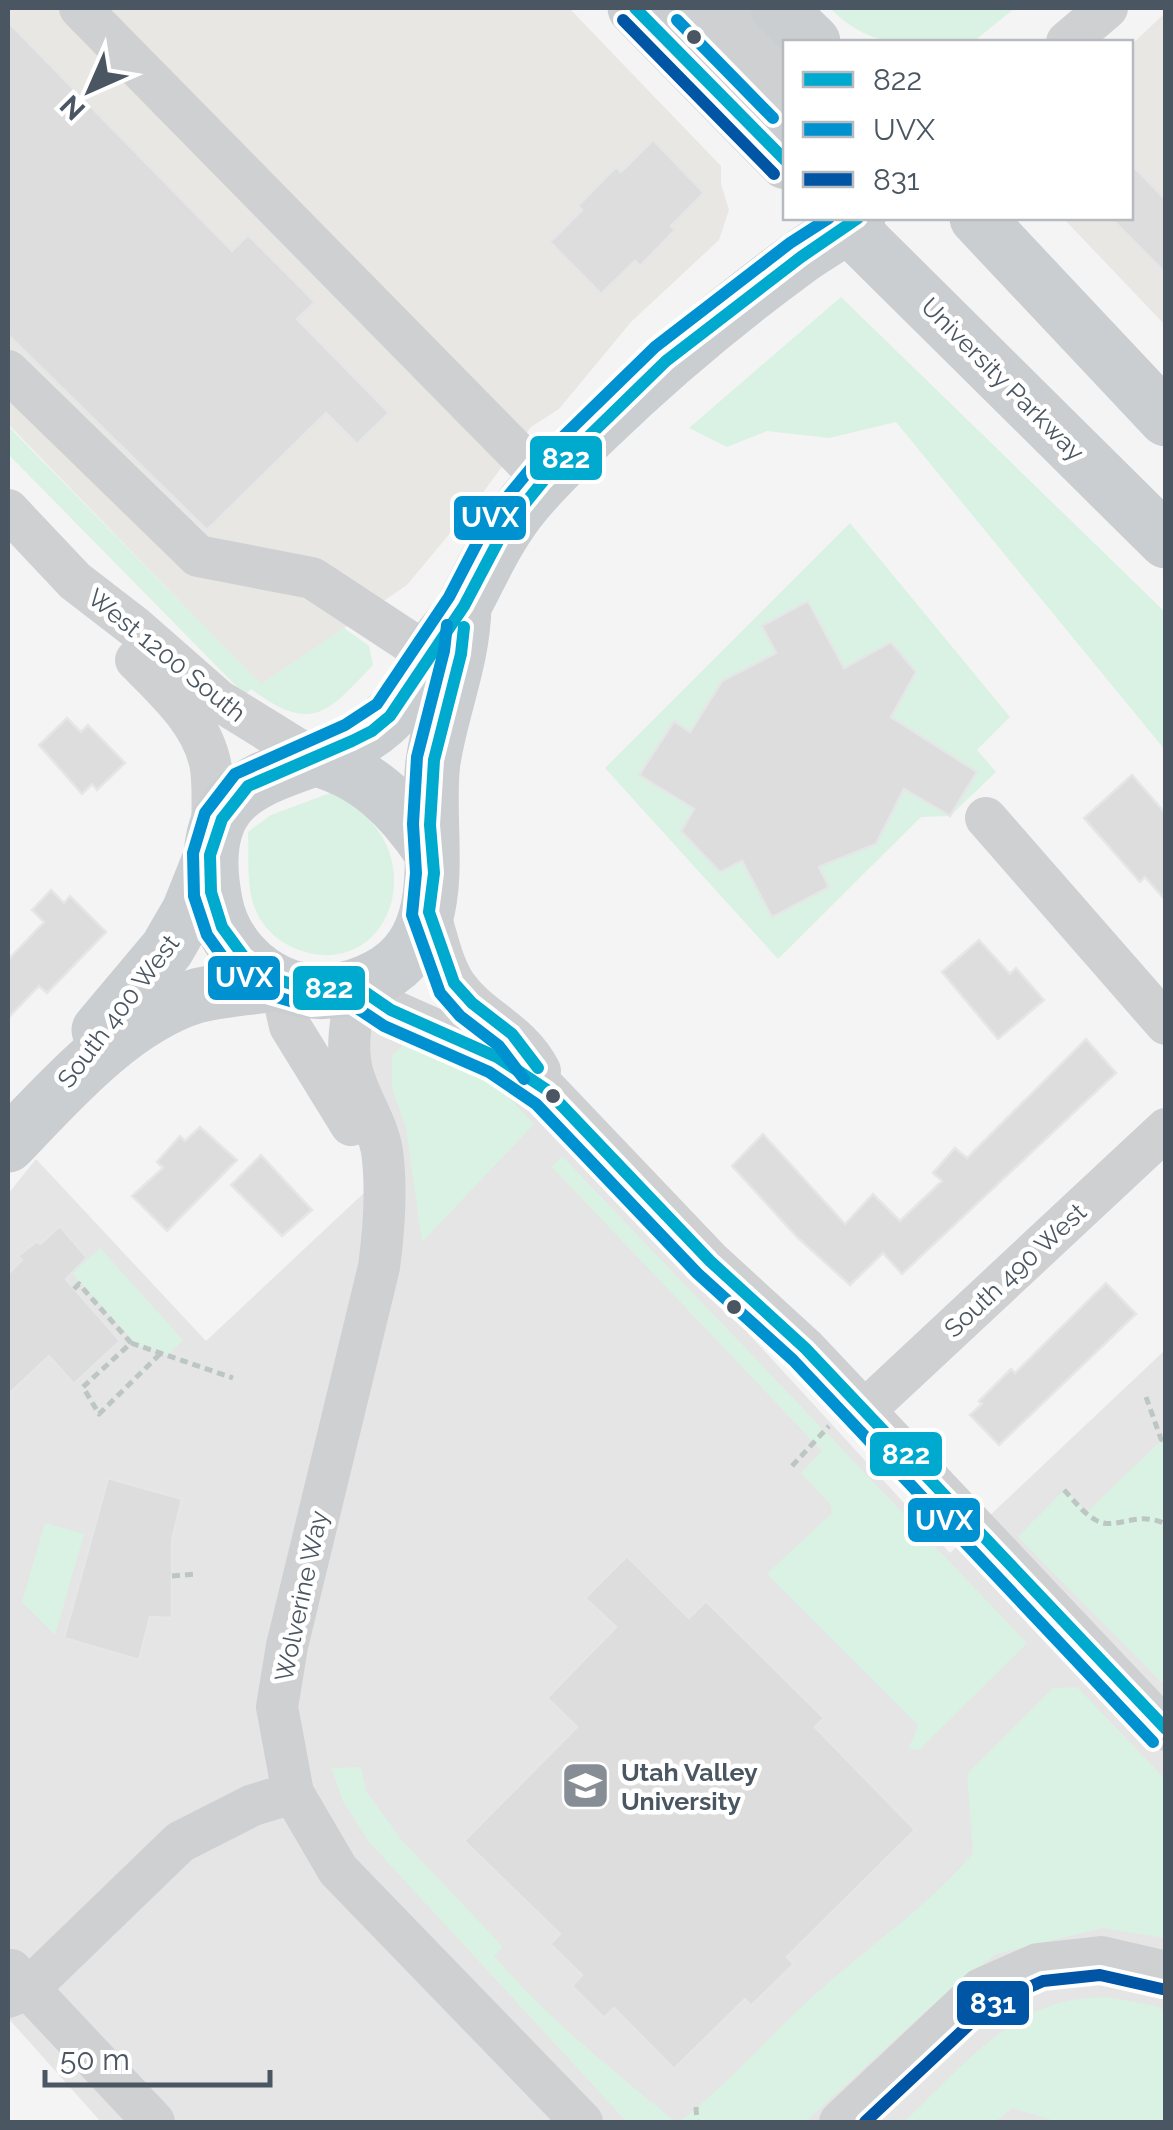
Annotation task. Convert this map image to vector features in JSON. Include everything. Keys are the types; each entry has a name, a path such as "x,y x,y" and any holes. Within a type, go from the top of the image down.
{"main road":[{"path":"635,8 783,159"},
{"path":"778,8 810,40"},
{"path":"464,606 461,654 434,760 430,797 434,873 423,928 403,957 374,980 324,992 280,984 251,964 218,920 211,848 227,807 248,786 372,731 390,716 464,606 498,540 544,480 666,361 848,220"},
{"name":"University Parkway","path":"850,220 1166,541"},
{"path":"979,220 1166,419"},
{"path":"312,758 338,765 369,782 399,809 432,854"},
{"name":"South 400 West","path":"56,1095 79,1056 167,949 188,912 211,848"},
{"name":"South 400 West","path":"56,1095 119,1038 160,1010 206,994 280,984"},
{"path":"8,1145 56,1095"}],"street":[{"path":"80,8 544,480"},
{"path":"690,8 783,103"},
{"path":"740,8 783,51"},
{"path":"1068,40 1107,8"},
{"path":"8,371 198,556 312,578 430,656"},
{"name":"West 1200 South","path":"8,510 76,580 218,700 312,758"},
{"name":"West 1200 South","path":"76,580 109,631 202,738 211,769 211,848"},
{"path":"986,818 1166,1024"},
{"path":"429,912 454,984 526,1048 547,1090"},
{"name":"Wolverine Way","path":"280,984 290,1026 346,1116 382,1204"},
{"path":"356,986 406,1018 497,1057 547,1090 710,1261 772,1316 847,1419 1166,1730"},
{"name":"Wolverine Way","path":"356,986 350,1058 382,1153 379,1267 288,1646 278,1707 293,1793 338,1870 582,2122"},
{"name":"South 490 West","path":"847,1419 1166,1129"},
{"path":"154,2122 15,1984 180,1842 253,1805 293,1793"},
{"path":"840,2122 981,1989 1038,1964 1101,1957 1166,1972"}],"path":[{"path":"74,1289 80,1284 132,1342 233,1378"},
{"path":"132,1342 83,1387 99,1414 160,1354"},
{"path":"118,1343 124,1349"},
{"path":"95,1364 101,1371"},
{"path":"1146,1397 1161,1439 1166,1442"},
{"path":"792,1466 847,1419"},
{"path":"1064,1490 1096,1522 1116,1524 1150,1517 1166,1524"},
{"path":"172,1576 197,1574"},
{"path":"696,2107 697,2122"}],"shaded area":[{"path":"8,8 569,8 721,166 721,184 729,210 719,240 631,322 559,409 531,427 476,502 407,585 261,685 8,424"},
{"path":"1166,16 1165,325 1065,220 1133,220 1133,43"},
{"name":"Utah Valley University","path":"370,1024 463,1050 545,1112 950,1553 1165,1350 1165,2122 101,2122 8,2018 8,1194 36,1159 206,1341 398,1161 368,1084"}],"green space":[{"path":"830,8 1015,8 975,40 886,40 847,23"},
{"path":"841,297 1165,612 1165,750 896,422 829,438 767,431 727,447 689,428"},
{"path":"8,426 261,684 344,628 369,646 373,665 344,695 318,712 290,711 251,689 245,695 8,454"},
{"path":"850,523 1010,717 977,750 996,772 950,816 921,817 778,959 605,768"},
{"path":"330,793 364,815 385,843 394,873 391,902 379,928 359,947 332,955 299,950 267,928 252,900 248,861 248,832 271,815"},
{"path":"418,1034 456,1042 534,1124 422,1242 406,1128 392,1088 392,1055"},
{"path":"562,1156 1027,1643 919,1750 909,1748 918,1725 767,1574 832,1513 830,1504 801,1473 822,1451 552,1167"},
{"path":"100,1248 183,1340 168,1355 137,1345 72,1273"},
{"path":"1165,1437 1165,1686 1018,1537 1064,1490 1087,1512"},
{"path":"45,1523 84,1534 55,1635 22,1602"},
{"path":"1077,1687 1165,1779 1165,1938 1102,1928 996,1954 928,2009 805,2122 679,2122 819,1991 956,1873 973,1853 967,1774 1053,1688"},
{"path":"361,1767 366,1791 400,1838 503,1947 494,1956 558,2022 676,2122 627,2122 369,1842 343,1801 331,1768"},
{"path":"1106,1997 1165,2011 1165,2122 1059,2122 1012,2108 995,2122 904,2122 975,2053 1014,2023 1059,2003"}],"building":[{"path":"8,22 232,251 248,235 315,302 297,319 389,413 357,444 326,413 207,530 8,335"},
{"path":"653,140 704,193 671,226 675,230 640,266 635,261 601,294 550,242 616,167 621,172"},
{"path":"1133,166 1166,200 1166,274 1113,220 1133,220"},
{"path":"808,601 844,668 891,642 916,672 891,717 977,772 950,816 904,789 876,844 819,867 829,887 772,917 742,861 720,872 681,831 694,809 639,775 674,721 690,732 722,681 776,653 762,626"},
{"path":"67,718 81,732 88,725 125,763 97,790 92,784 82,794 39,745"},
{"path":"1132,775 1166,814 1166,901 1145,877 1140,882 1084,818"},
{"path":"51,890 64,903 70,896 106,932 47,993 39,986 8,1018 8,960 44,922 32,910"},
{"path":"979,940 1010,974 1016,968 1044,1000 998,1039 942,972"},
{"path":"1086,1039 1116,1073 902,1274 883,1253 850,1285 798,1238 732,1166 763,1134 845,1224 873,1194 900,1221 942,1181 933,1173 955,1148 967,1158"},
{"path":"200,1127 237,1160 167,1231 132,1196 163,1168 157,1162 180,1136 185,1141"},
{"path":"261,1155 312,1210 282,1236 231,1185"},
{"path":"60,1226 87,1258 66,1279 120,1341 74,1384 49,1356 8,1395 8,1274 22,1260 18,1256 37,1241 40,1244"},
{"path":"1106,1283 1136,1314 999,1445 970,1415 982,1404 979,1401 1011,1369 1015,1373"},
{"path":"108,1478 182,1499 172,1540 172,1618 150,1617 139,1660 64,1638"},
{"path":"627,1556 689,1618 706,1601 824,1718 815,1727 915,1830 787,1957 794,1964 751,2006 745,1999 674,2069 614,2008 604,2018 572,1986 582,1975 550,1944 560,1934 464,1841 577,1727 547,1698 616,1627 585,1598"}],"transit line":[{"name":"822","path":"635,8 783,158"},
{"name":"831","path":"623,20 774,174"},
{"name":"UVX","path":"677,20 773,118"},
{"name":"UVX","path":"826,220 655,347 532,467 490,518 449,597 377,704 345,725 235,774 205,813 193,853 194,896 207,935 230,967 266,994 311,1007 351,1004 384,1026 489,1072 536,1104 697,1273 793,1360 1153,1742"},
{"name":"822","path":"855,220 666,361 544,480 505,528 464,606 390,716 352,741 248,786 222,819 210,855 211,892 222,927 244,957 275,979 312,990 356,986 391,1010 497,1057 547,1090 710,1261 805,1348 1166,1729"},
{"name":"UVX","path":"447,625 417,757 412,915 440,993 460,1016 499,1046 524,1079"},
{"name":"822","path":"464,627 461,654 434,760 430,825 434,873 429,912 454,983 472,1003 512,1034 538,1068"},
{"name":"831","path":"865,2122 991,2004 1043,1981 1100,1975 1162,1989"}],"place":[{"name":"Utah Valley University","path":"586,1786"}]}
